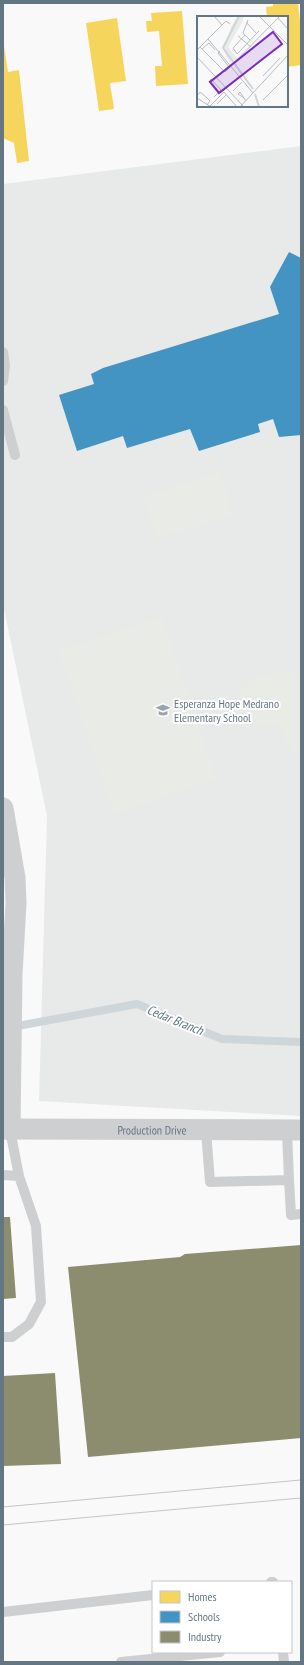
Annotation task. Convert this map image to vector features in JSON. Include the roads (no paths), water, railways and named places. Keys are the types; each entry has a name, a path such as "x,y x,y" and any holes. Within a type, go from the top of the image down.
{"street":[{"path":"3,808 15,878 16,903 12,975 11,1089 6,1129"},
{"name":"Production Drive","path":"6,1129 206,1131 294,1130"}],"lane":[{"path":"3,352 5,366 3,381"},
{"path":"3,410 15,456"},
{"path":"3,1337 12,1337 29,1324 41,1302 36,1226 19,1176 6,1129"},
{"path":"294,1130 289,1180 291,1215 301,1214"},
{"path":"206,1131 210,1182 289,1180"},
{"path":"3,1175 19,1176"},
{"path":"3,1612 152,1595"},
{"path":"121,1662 210,1653"}],"waterway":[{"name":"Cedar Branch","path":"12,1027 137,1004 222,1039 301,1042"}],"tram line":[{"path":"3,1507 301,1480"},
{"path":"3,1525 301,1498"}],"place":[{"name":"Esperanza Hope Medrano Elementary School","path":"163,710"}]}
